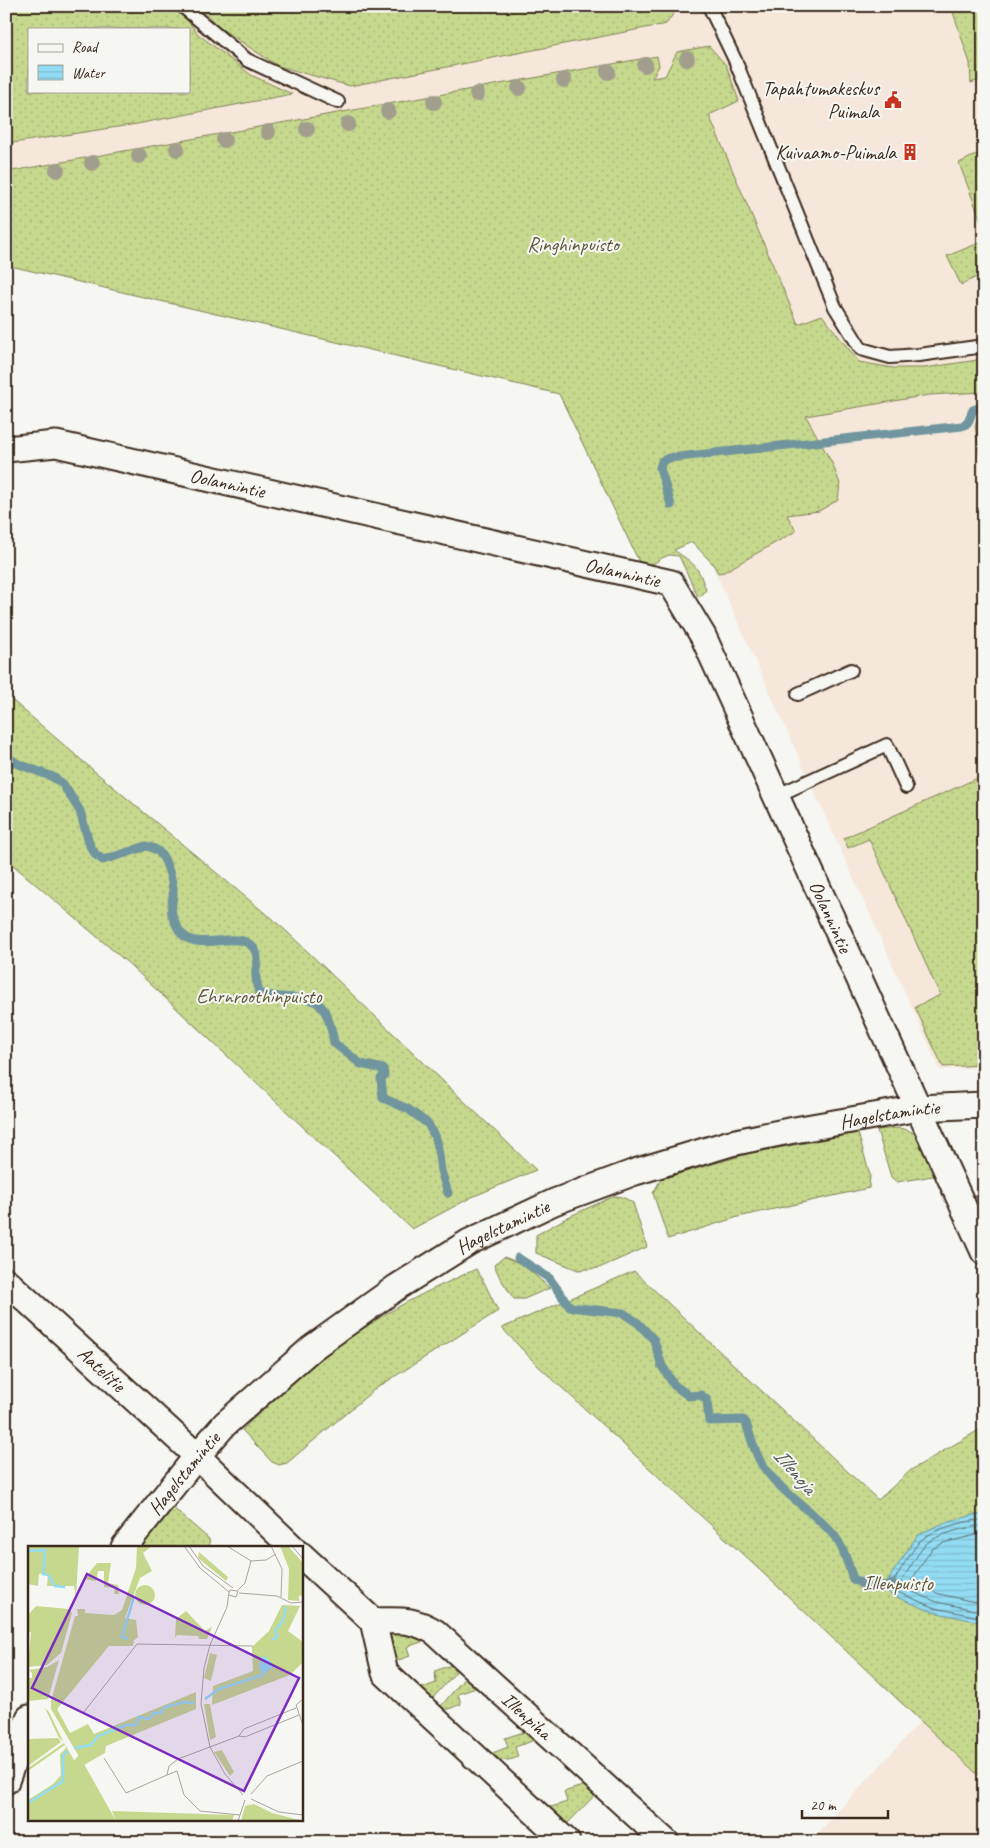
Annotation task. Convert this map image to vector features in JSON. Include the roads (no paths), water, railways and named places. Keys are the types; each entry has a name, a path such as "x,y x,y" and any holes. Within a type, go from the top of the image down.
{"street":[{"name":"Oolannintie","path":"6,449 56,444 672,583 703,636 984,1252"},
{"name":"Hagelstamintie","path":"125,1546 225,1424 312,1348 397,1287 469,1242 554,1202 635,1172 731,1143 919,1108 984,1105"},
{"name":"Aatelitie","path":"6,1281 197,1456"},
{"path":"197,1456 291,1546"},
{"path":"302,1556 373,1621 384,1673 567,1842"},
{"name":"Illenpiha","path":"373,1621 410,1621 422,1624 435,1632 666,1842"},
{"path":"6,1781 28,1721"}],"lane":[{"path":"182,6 247,60 338,102"},
{"path":"710,6 735,60 835,307 861,350 890,357 918,356 984,346"},
{"path":"798,694 851,670"},
{"path":"776,796 887,745 906,787"}],"water":[{"path":"984,1514 984,1623 933,1612 891,1595 884,1586 917,1536 936,1526 973,1515"}],"waterway":[{"path":"671,505 660,468 662,461 669,458 962,426 968,421 973,410 984,406"},
{"name":"Illenoja","path":"6,755 16,763 53,777 63,784 80,811 90,846 96,855 103,860 146,846 155,849 162,855 173,887 172,914 182,934 190,939 199,941 232,940 250,944 257,954 256,981 259,993 309,999 317,1003 324,1010 330,1023 334,1043 361,1064 383,1069 384,1075 381,1079 383,1098 408,1109 428,1124 437,1141 441,1171 448,1193"},
{"name":"Illenoja","path":"518,1258 549,1278 570,1307 623,1313 638,1323 654,1340 662,1366 674,1385 689,1396 701,1395 707,1400 709,1421 743,1420 746,1423 755,1451 763,1466 779,1485 824,1524 836,1538 845,1555 853,1579 870,1588 894,1584"}],"place":[{"name":"Tapahtumakeskus Puimala","path":"893,100"},
{"name":"Kuivaamo-Puimala","path":"910,152"}],"park label":[{"name":"Ringhinpuisto","path":"573,244"},
{"name":"Ehrnroothinpuisto","path":"259,996"},
{"name":"Illenpuisto","path":"898,1583"}]}
